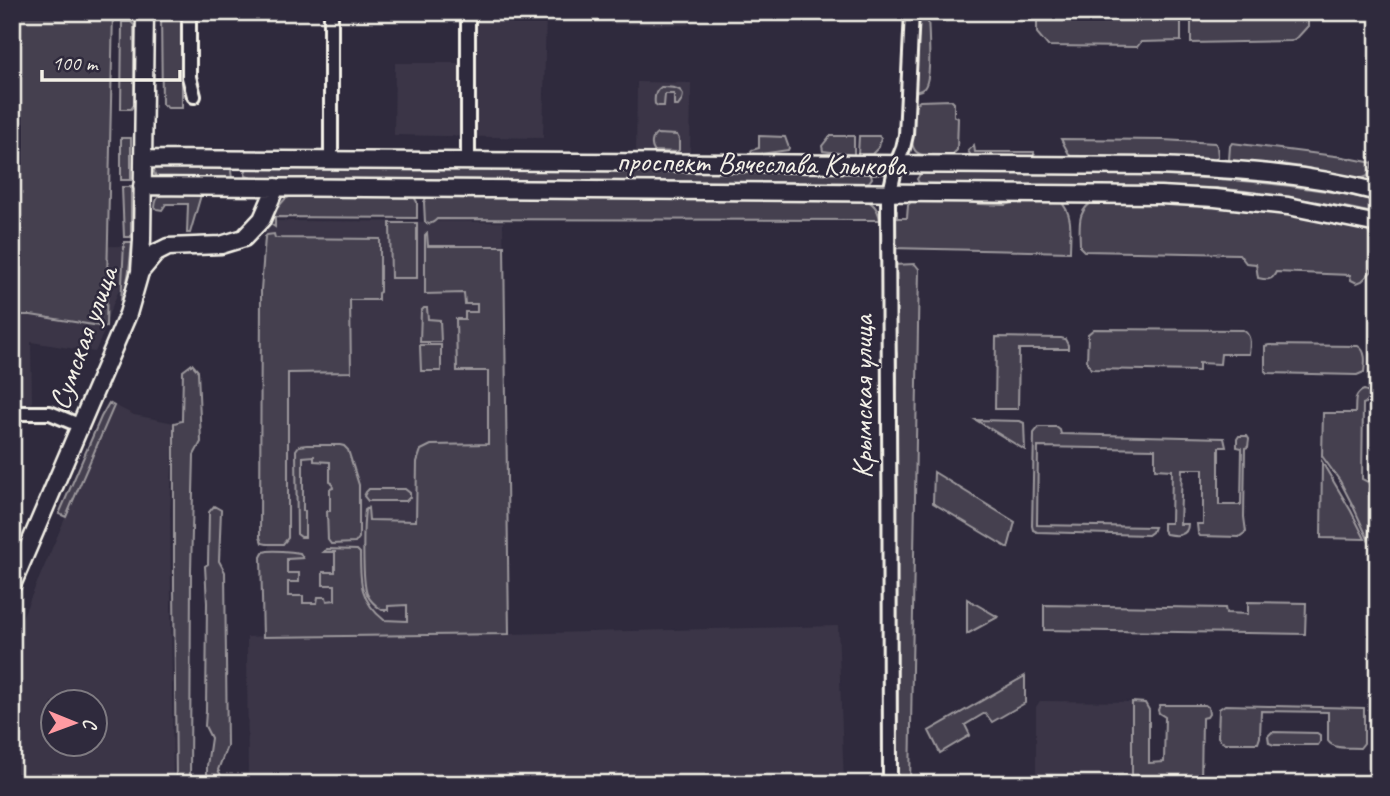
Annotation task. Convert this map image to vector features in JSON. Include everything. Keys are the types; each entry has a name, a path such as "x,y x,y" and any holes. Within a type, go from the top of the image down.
{"main road":[{"name":"Сумская улица","path":"12,585 128,314 140,272 145,12"},
{"name":"проспект Вячеслава Клыкова","path":"143,159 1159,166 1299,176 1378,192"},
{"path":"252,160 244,162 239,171 242,181 254,187"},
{"path":"866,165 876,170 879,178 876,187 866,192"},
{"path":"916,165 906,170 903,181 910,190 916,192"},
{"name":"проспект Вячеслава Клыкова","path":"142,186 1160,195 1288,206 1378,224"},
{"path":"140,272 156,253 168,247 221,245 244,238 262,219 276,187"}],"street":[{"path":"189,12 189,78 194,96"},
{"path":"331,12 331,160"},
{"path":"468,12 468,162"},
{"name":"Крымская улица","path":"890,784 888,201 906,135 912,12"},
{"path":"12,413 50,413 81,426"}],"shaded area":[{"path":"12,12 113,12 106,327 31,315 12,315"},
{"path":"161,12 182,12 182,108 168,108 162,104"},
{"path":"472,12 546,12 543,138 394,135 395,63 471,63"},
{"path":"610,12 689,12 689,25 610,24"},
{"path":"913,12 928,12 929,52 927,83 921,90 913,92"},
{"path":"1191,12 1308,12 1308,26 1291,41 1191,43"},
{"path":"1181,20 1181,41 1141,42 1137,47 1048,46 1037,33 1037,21"},
{"path":"122,22 131,22 134,25 134,105 131,109 121,109"},
{"path":"637,82 691,83 690,160 636,159"},
{"path":"661,87 680,90 683,96 678,106 674,106 674,94 665,94 664,106 655,104 655,94"},
{"path":"951,100 954,103 954,116 958,118 957,150 950,157 919,154 912,144 912,112 916,104 920,101"},
{"path":"657,134 677,135 679,150 654,151 652,141"},
{"path":"759,136 785,137 789,148 754,155 751,151 759,148"},
{"path":"830,136 854,136 854,155 823,151 822,146"},
{"path":"859,136 879,136 879,147 872,154 858,155"},
{"path":"121,138 131,138 131,180 121,180"},
{"path":"1061,139 1215,143 1218,156 1215,160 1070,156"},
{"path":"1232,143 1373,163 1368,176 1363,178 1327,175 1308,168 1281,164 1232,163 1229,160"},
{"path":"974,145 975,152 1034,152 1034,157 972,157 968,151"},
{"path":"163,166 234,167 231,171 232,179 157,179 155,169"},
{"path":"250,167 866,172 871,174 872,178 865,183 252,178 245,173"},
{"path":"921,173 1151,175 1265,183 1378,201 1378,214 1297,198 1216,188 924,184 917,179"},
{"path":"122,187 131,187 131,237 124,237"},
{"path":"185,191 201,195 190,233 187,233 188,204 166,204 162,210 155,207 161,195"},
{"path":"413,195 417,202 417,218 275,217 275,227 266,221 289,197"},
{"path":"427,196 861,198 874,206 880,220 437,219 428,224 425,222 424,202"},
{"path":"1026,199 1060,201 1067,212 1070,225 1070,252 891,248 893,207 897,211 897,218 907,218 908,205 913,200 960,200 1006,205"},
{"path":"1097,200 1265,209 1367,229 1371,237 1372,271 1357,283 1351,280 1350,275 1276,272 1273,277 1267,279 1258,278 1256,264 1246,263 1239,254 1084,251 1080,247 1080,219 1085,208"},
{"path":"266,221 503,222 509,634 838,626 844,784 248,784 247,637 270,636"},
{"path":"390,223 417,223 417,278 391,278"},
{"path":"427,233 428,246 504,246 509,634 263,637 261,557 267,551 300,553 303,558 287,559 287,573 299,573 299,582 288,582 288,596 303,596 303,603 317,603 318,597 326,597 327,601 335,600 335,585 323,585 323,572 335,572 335,552 323,552 327,549 357,550 360,553 363,590 370,606 384,620 407,621 407,605 388,606 388,610 382,610 367,594 363,540 365,510 368,508 369,520 416,521 417,462 421,450 431,445 488,444 488,371 457,371 456,319 465,319 465,312 477,312 477,304 465,304 464,293 425,294"},
{"path":"274,234 275,238 380,239 378,300 350,300 351,372 288,373 288,538 283,544 262,543 260,537 261,290 265,237"},
{"path":"124,242 132,242 121,305"},
{"path":"123,246 122,283 106,321 61,247"},
{"path":"915,264 919,269 910,784 895,784 892,403 897,384 897,354 891,335 893,265"},
{"path":"427,308 428,319 440,320 441,342 420,342 421,311"},
{"path":"12,315 31,315 106,327 95,352 31,342 32,403 25,408 12,408"},
{"path":"1094,329 1243,330 1249,337 1249,354 1221,354 1220,364 1199,363 1199,371 1091,369 1087,362 1088,334"},
{"path":"996,337 1061,338 1065,339 1068,345 1068,349 1019,349 1018,409 995,409"},
{"path":"420,345 441,345 441,371 421,371"},
{"path":"1265,346 1358,346 1364,354 1364,372 1357,375 1267,373"},
{"path":"192,364 198,371 201,442 194,455 190,784 176,784 174,423 182,421 183,371"},
{"path":"1364,390 1371,395 1368,402 1363,404 1362,479 1370,485 1368,539 1340,481 1322,456 1323,413 1355,413 1357,396"},
{"path":"109,403 114,406 66,517 59,514"},
{"path":"114,405 134,415 174,423 170,510 173,784 12,784 12,641"},
{"path":"976,420 1024,423 1025,450"},
{"path":"1039,427 1056,427 1061,434 1224,438 1226,447 1219,447 1219,505 1241,505 1242,448 1237,447 1237,439 1239,436 1247,436 1249,439 1248,447 1245,448 1244,517 1246,532 1239,537 1200,536 1197,524 1203,524 1203,469 1182,469 1180,524 1188,524 1181,535 1166,534 1163,523 1171,523 1172,470 1155,469 1155,449 1038,447 1037,525 1154,527 1148,535 1033,530 1034,433"},
{"path":"340,445 348,450 359,485 359,538 355,543 331,544 328,540 327,511 330,511 330,489 333,488 330,482 330,462 314,461 314,456 303,457 305,537 297,534 296,450 299,446"},
{"path":"1322,462 1351,511 1365,539 1321,538"},
{"path":"934,472 1015,522 1008,548 933,503"},
{"path":"369,489 405,489 410,493 410,497 406,501 368,501 364,496"},
{"path":"214,506 221,510 219,561 225,572 227,746 218,770 226,784 207,784 211,738 205,726 205,566 208,564 209,512"},
{"path":"967,599 998,617 967,634"},
{"path":"1248,602 1306,603 1305,634 1044,630 1044,605 1225,608 1226,613 1248,614"},
{"path":"1025,676 1025,703 992,722 985,713 965,725 970,735 940,753 929,731"},
{"path":"1040,701 1132,702 1132,784 1036,784 1036,707"},
{"path":"1132,702 1145,703 1149,710 1149,763 1164,762 1165,717 1159,713 1160,705 1208,707 1209,714 1202,718 1201,784 1132,784"},
{"path":"1225,705 1364,708 1364,743 1360,748 1331,744 1328,741 1328,712 1261,711 1258,743 1225,743 1218,737 1219,709"},
{"path":"1272,732 1317,733 1320,735 1320,742 1318,745 1274,745 1269,743 1268,736"}]}
